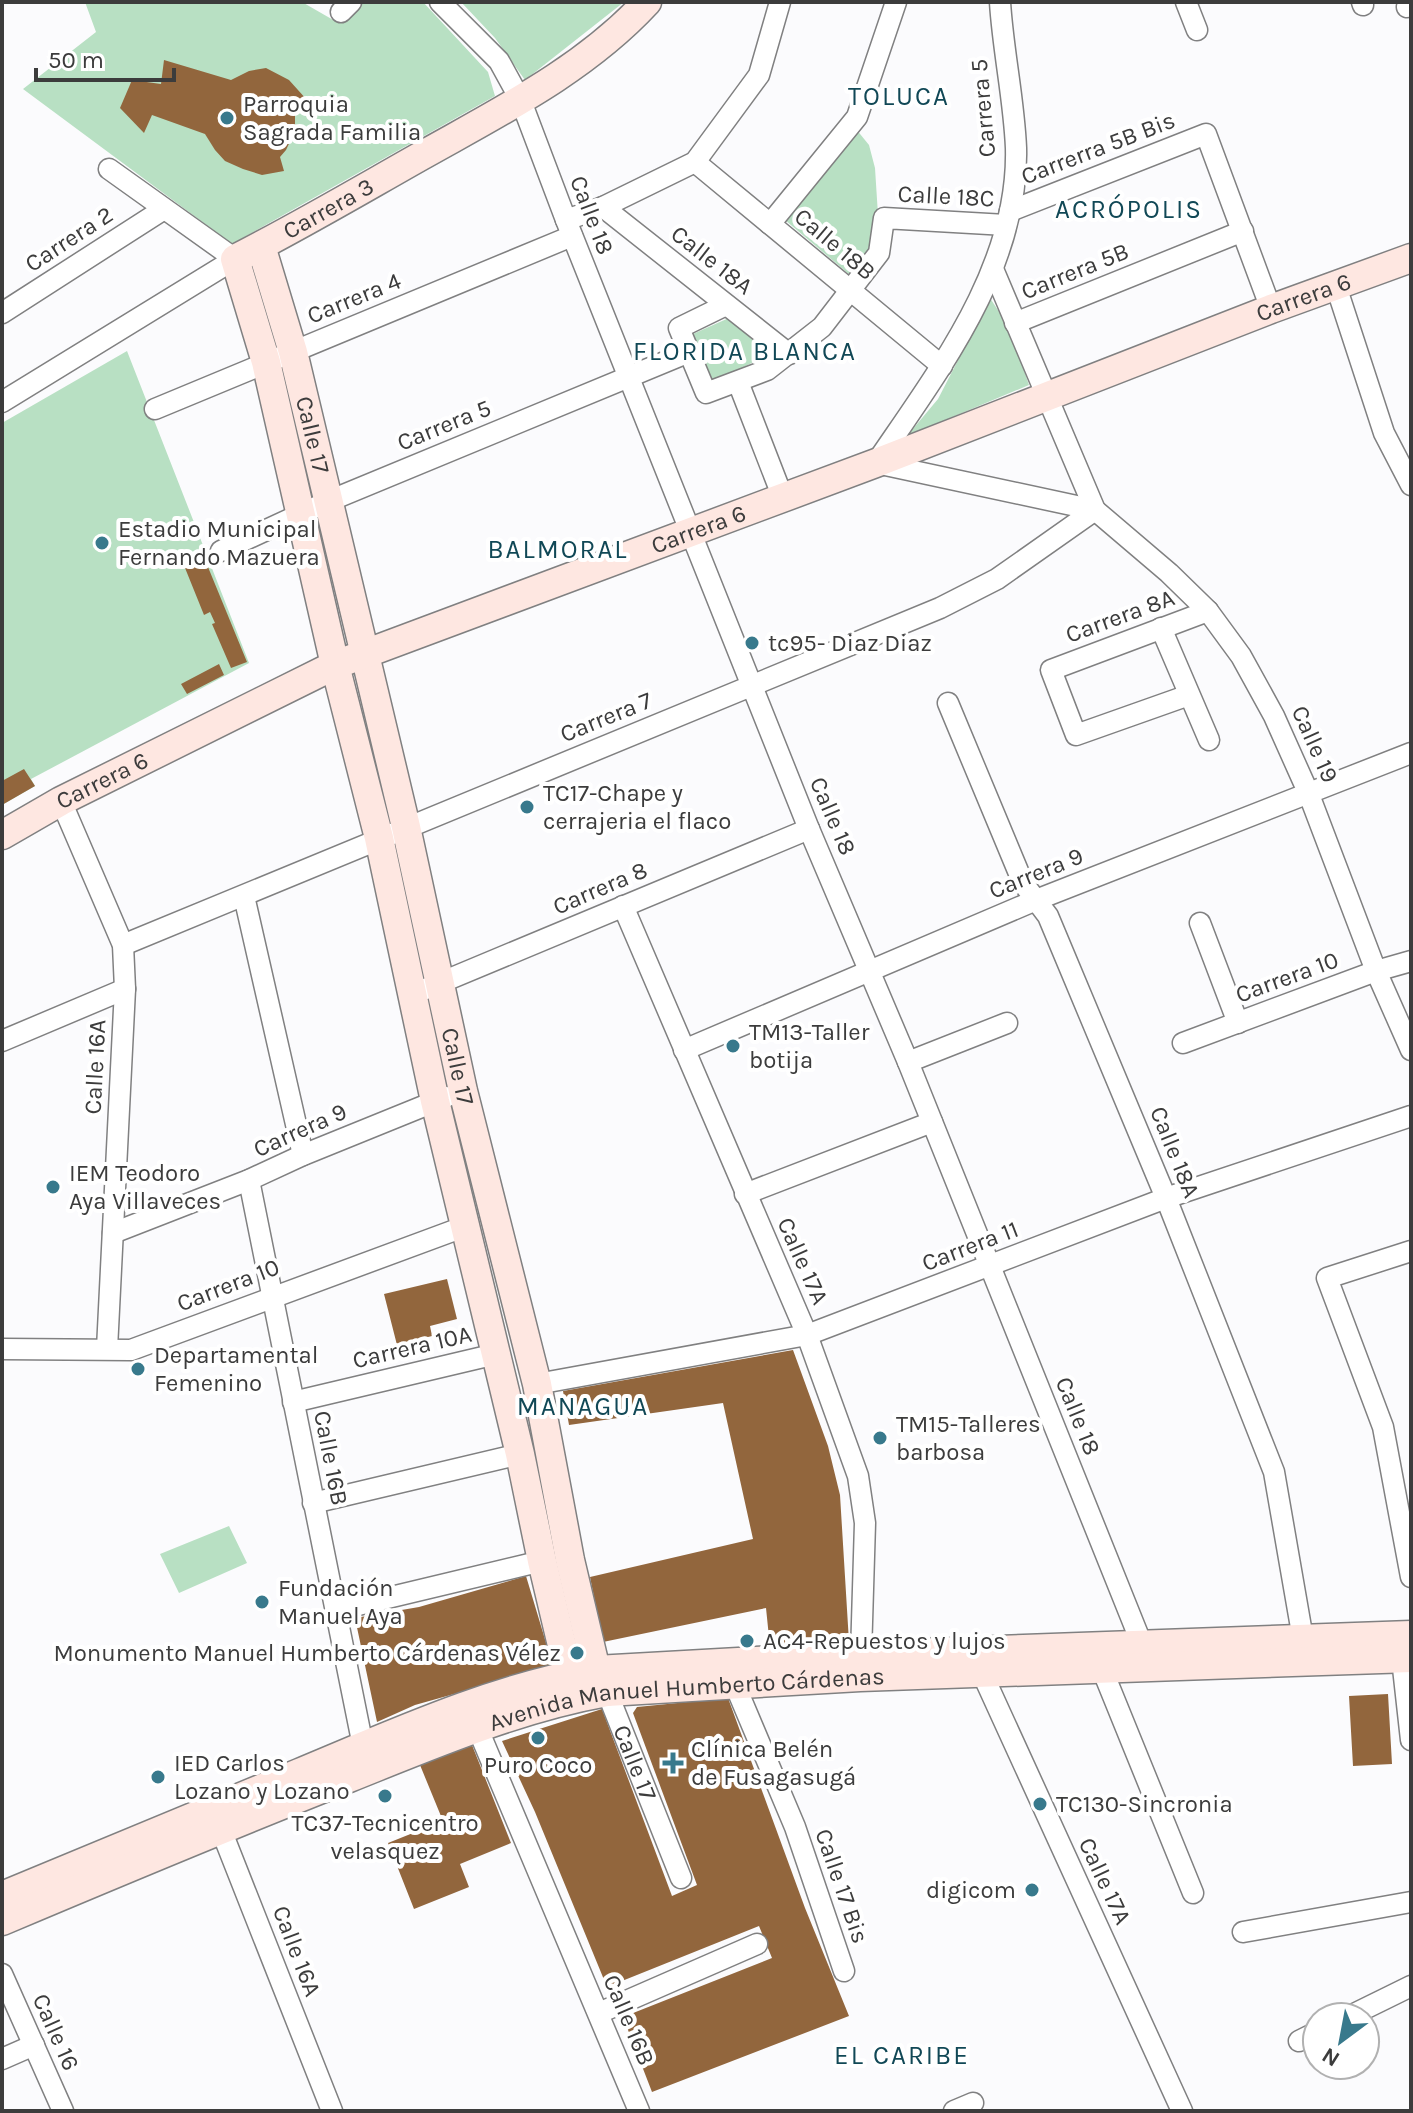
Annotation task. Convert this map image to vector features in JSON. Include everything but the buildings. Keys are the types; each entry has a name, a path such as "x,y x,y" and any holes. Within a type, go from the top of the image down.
{"street":[{"name":"Calle 18","path":"440,2 499,61 521,101 809,829 870,969 1147,1656"},
{"name":"Carrera 3","path":"2,402 235,259 521,101 621,30 647,2"},
{"name":"Carrera 4","path":"155,409 293,352 569,228 603,207 695,162 759,75 780,2"},
{"path":"770,224 857,117 896,2"},
{"name":"Carrera 5","path":"876,463 942,366 993,269 1008,218 1016,152 1000,2"},
{"path":"1186,2 1197,30"},
{"name":"Carrerra 5B Bis","path":"1008,218 1206,134 1243,231"},
{"name":"Calle 18B","path":"695,162 942,366"},
{"path":"109,169 235,259"},
{"name":"Calle 18A","path":"603,207 789,354"},
{"name":"Carrera 2","path":"2,313 164,209"},
{"name":"Calle 18C","path":"851,291 879,253 884,218 1008,218"},
{"path":"1243,231 1271,309"},
{"name":"Carrera 5B","path":"1015,323 1243,231"},
{"name":"Calle 17","path":"261,246 293,352 406,827 463,1091 537,1384 570,1560 588,1683"},
{"name":"Carrera 6","path":"2,835 61,801 335,665 876,463 1271,309 1411,258"},
{"name":"Calle 17","path":"235,259 266,362 335,665 379,838 411,995 520,1454 542,1561 588,1683 681,1878"},
{"name":"Calle 19","path":"993,269 1095,510 1208,611 1241,656 1274,716 1308,792 1376,971 1411,1050"},
{"path":"1336,286 1384,433 1411,485"},
{"path":"726,305 679,328 706,393 767,370 822,327 851,291"},
{"name":"Carrera 5","path":"221,551 329,501 689,352"},
{"path":"738,382 783,498"},
{"name":"Calle 19","path":"876,463 1095,510"},
{"name":"Carrera 7","path":"123,945 963,597 997,579 1095,510"},
{"name":"Carrera 8A","path":"1189,695 1076,735 1051,670 1208,611"},
{"path":"1161,628 1209,740"},
{"name":"Calle 18A","path":"948,703 1023,883 1048,916 1166,1198 1274,1472 1303,1639"},
{"name":"Carrera 9","path":"684,1050 1036,900 1411,753"},
{"name":"Calle 16A","path":"61,801 123,945 125,989 107,1349"},
{"name":"Carrera 8","path":"411,995 809,829"},
{"path":"244,896 303,1155"},
{"name":"Calle 17A","path":"623,906 807,1335 858,1476 865,1546 861,1655"},
{"path":"1200,923 1238,1023"},
{"name":"Carrera 10","path":"1183,1043 1376,971 1411,961"},
{"path":"2,1041 125,989"},
{"path":"908,1062 1007,1023"},
{"name":"Carrera 9","path":"113,1233 463,1091"},
{"name":"Carrera 11","path":"537,1384 807,1335 1166,1198 1411,1116"},
{"path":"745,1194 932,1122"},
{"name":"Calle 16B","path":"249,1180 363,1746"},
{"name":"Carrera 10","path":"2,1349 131,1350 466,1226"},
{"path":"1411,1251 1327,1278 1402,1472 1411,1577"},
{"name":"Carrera 10A","path":"293,1402 496,1354"},
{"path":"313,1503 520,1454"},
{"path":"337,1610 542,1561"},
{"name":"Avenida Manuel Humberto Cárdenas","path":"2,1896 477,1727 588,1683 735,1685 1102,1669 1147,1656 1303,1639 1408,1650"},
{"path":"1408,1650 1411,1740"},
{"name":"Avenida Manuel Humberto Cárdenas","path":"2,1921 363,1746 470,1705 588,1683 861,1655 1147,1656 1408,1650"},
{"path":"1102,1669 1193,1893"},
{"name":"Calle 17A","path":"982,1673 1182,2111"},
{"name":"Calle 17 Bis","path":"735,1685 795,1827 844,1971"},
{"name":"Calle 16B","path":"477,1727 639,2111"},
{"name":"Calle 16A","path":"217,1819 332,2111"},
{"path":"1243,1932 1411,1902"},
{"path":"599,2013 757,1944"},
{"name":"Calle 16","path":"2,1974 63,2111"},
{"path":"1381,2001 1411,1986"},
{"path":"2,2059 34,2045"}],"green space":[{"path":"85,2 302,2 335,21 363,2 423,2 488,72 495,96 232,244 23,89 96,32"},
{"path":"461,2 624,2 525,80 495,38"},
{"path":"856,129 869,145 875,168 878,215 870,250 850,275 785,220"},
{"path":"990,298 1009,327 1029,385 907,436 938,399"},
{"path":"731,317 769,354 713,383 693,334"},
{"name":"Estadio Municipal Fernando Mazuera","path":"127,351 249,663 31,779 35,786 2,805 2,423"},
{"path":"229,1526 247,1563 179,1593 160,1554"}],"place":[{"name":"Parroquia Sagrada Familia","path":"227,118"},
{"name":"Estadio Municipal Fernando Mazuera","path":"102,543"},
{"name":"tc95- Diaz Diaz","path":"752,643"},
{"name":"TC17-Chape y cerrajeria el flaco","path":"527,807"},
{"name":"TM13-Taller botija","path":"733,1046"},
{"name":"IEM Teodoro Aya Villaveces","path":"53,1187"},
{"name":"Departamental Femenino","path":"138,1369"},
{"name":"TM15-Talleres barbosa","path":"880,1438"},
{"name":"Fundación Manuel Aya","path":"262,1602"},
{"name":"AC4-Repuestos y lujos","path":"747,1641"},
{"name":"Monumento Manuel Humberto Cárdenas Vélez","path":"577,1653"},
{"name":"Puro Coco","path":"538,1738"},
{"name":"Clínica Belén de Fusagasugá","path":"673,1763"},
{"name":"IED Carlos Lozano y Lozano","path":"158,1777"},
{"name":"TC37-Tecnicentro velasquez","path":"385,1796"},
{"name":"TC130-Sincronia","path":"1040,1804"},
{"name":"digicom","path":"1032,1890"}],"district":[{"name":"TOLUCA","path":"899,96"},
{"name":"ACRÓPOLIS","path":"1129,209"},
{"name":"FLORIDA BLANCA","path":"745,351"},
{"name":"BALMORAL","path":"558,549"},
{"name":"MANAGUA","path":"583,1406"},
{"name":"EL CARIBE","path":"902,2055"}]}
